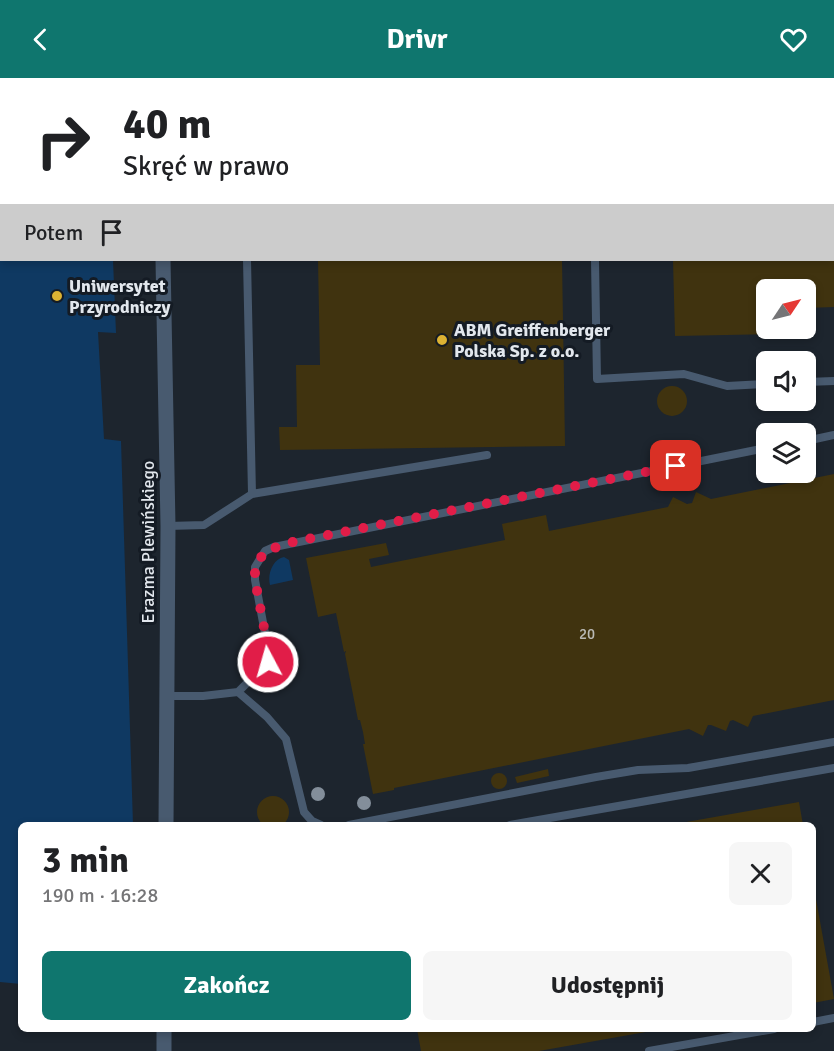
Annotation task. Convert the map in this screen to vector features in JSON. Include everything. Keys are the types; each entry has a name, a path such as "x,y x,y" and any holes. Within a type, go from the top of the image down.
{"street":[{"name":"Erazma Plewińskiego","path":"163,261 168,526 166,822"},
{"path":"164,1032 164,1051"}],"lane":[{"path":"247,261 252,494"},
{"path":"595,261 597,379 684,374 727,386 756,385"},
{"path":"816,382 834,381"},
{"path":"816,439 834,435"},
{"path":"168,696 203,696 238,692 268,662 255,580 255,567 265,551 293,542 756,450"},
{"path":"168,526 204,525 252,494 487,455"},
{"path":"238,692 267,717 286,739 304,812 314,822"},
{"path":"364,822 596,777 638,770 688,768 834,742"},
{"path":"527,822 834,768"},
{"path":"816,1021 834,1018"},
{"path":"649,1051 757,1032"}],"shaded area":[{"path":"0,261 113,261 116,333 98,332 104,439 121,441 133,822 18,822 18,984 0,982"},
{"path":"284,557 289,560 293,580 270,585 269,576 272,568 280,558"}],"building":[{"name":"ABM Greiffenberger Polska Sp. z o.o.","path":"318,261 562,261 565,446 280,450 279,427 297,427 296,365 320,365"},
{"path":"673,261 834,261 834,307 816,308 816,279 756,279 756,334 675,336"},
{"path":"672,386 683,390 687,401 683,412 672,416 661,412 657,401 661,390"},
{"path":"834,474 834,700 753,716 748,727 733,720 730,721 726,731 708,725 703,736 689,729 373,794 363,744 365,744 363,732 360,720 358,720 346,651 344,652 336,613 318,617 306,558 386,543 389,555 369,559 371,567 505,540 502,524 546,515 549,531 668,507 673,497 687,504 692,503 696,492 711,499 790,483 816,483 816,478"},
{"path":"548,769 549,776 517,783 515,777"},
{"path":"499,773 507,781 499,789 491,781"},
{"path":"273,796 284,801 289,812 285,822 261,822 257,812 262,801"},
{"path":"799,802 802,822 686,822"},
{"path":"816,899 834,999 816,1002"},
{"path":"418,1032 646,1032 539,1051 421,1051"}],"place":[{"name":"Uniwersytet Przyrodniczy","path":"57,296"},
{"name":"ABM Greiffenberger Polska Sp. z o.o.","path":"442,340"}],"route":[{"path":"268,662 255,580 255,567 265,551 293,542 676,466"}]}
